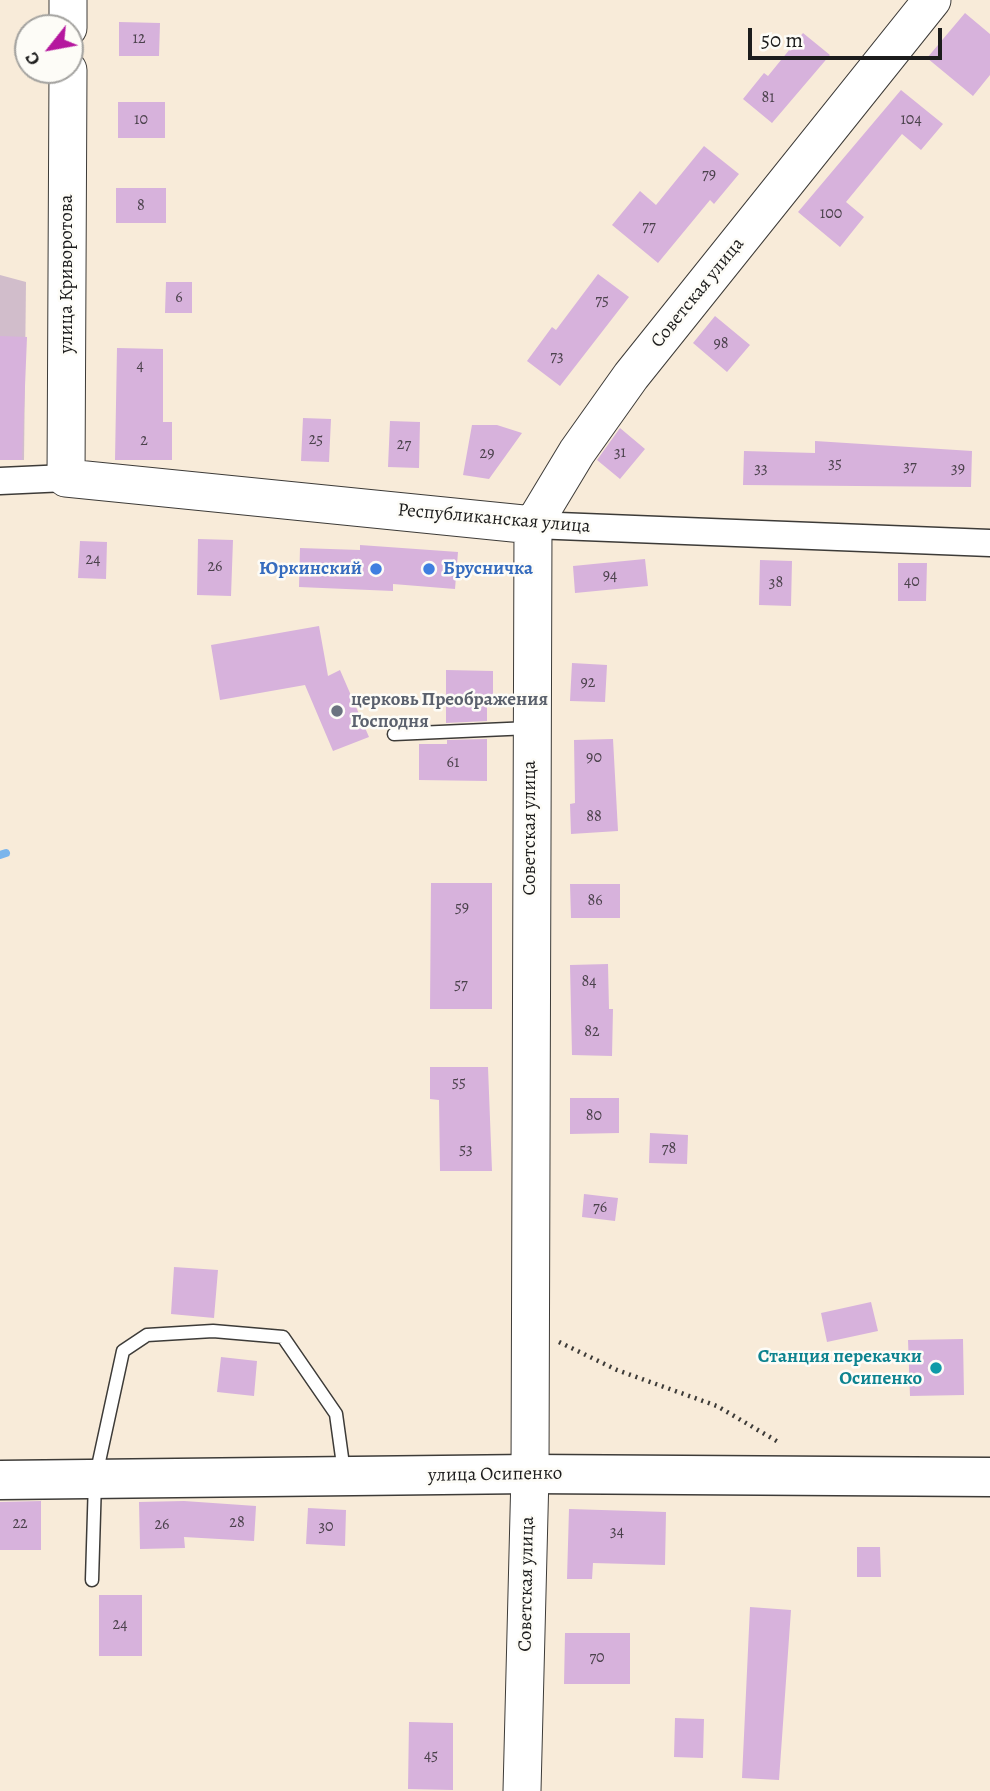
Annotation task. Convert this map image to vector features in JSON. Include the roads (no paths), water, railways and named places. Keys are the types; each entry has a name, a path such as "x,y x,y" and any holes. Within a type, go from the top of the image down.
{"main road":[{"name":"улица Осипенко","path":"0,1480 530,1474 990,1477"}],"street":[{"name":"Советская улица","path":"522,1791 530,1474 530,728 533,525 578,452 631,376 932,0"},
{"name":"улица Криворотова","path":"66,478 68,84"},
{"name":"Республиканская улица","path":"0,481 66,478 533,525 990,543"}],"lane":[{"path":"394,734 530,728"},
{"path":"92,1580 95,1480 123,1351 147,1335 213,1331 283,1336 336,1415 345,1477"}],"waterway":[{"path":"0,855 6,853"}],"place":[{"name":"Юркинский","path":"376,569"},
{"name":"Брусничка","path":"429,569"},
{"name":"церковь Преображения Господня","path":"337,711"},
{"name":"Станция перекачки Осипенко","path":"936,1368"}]}
